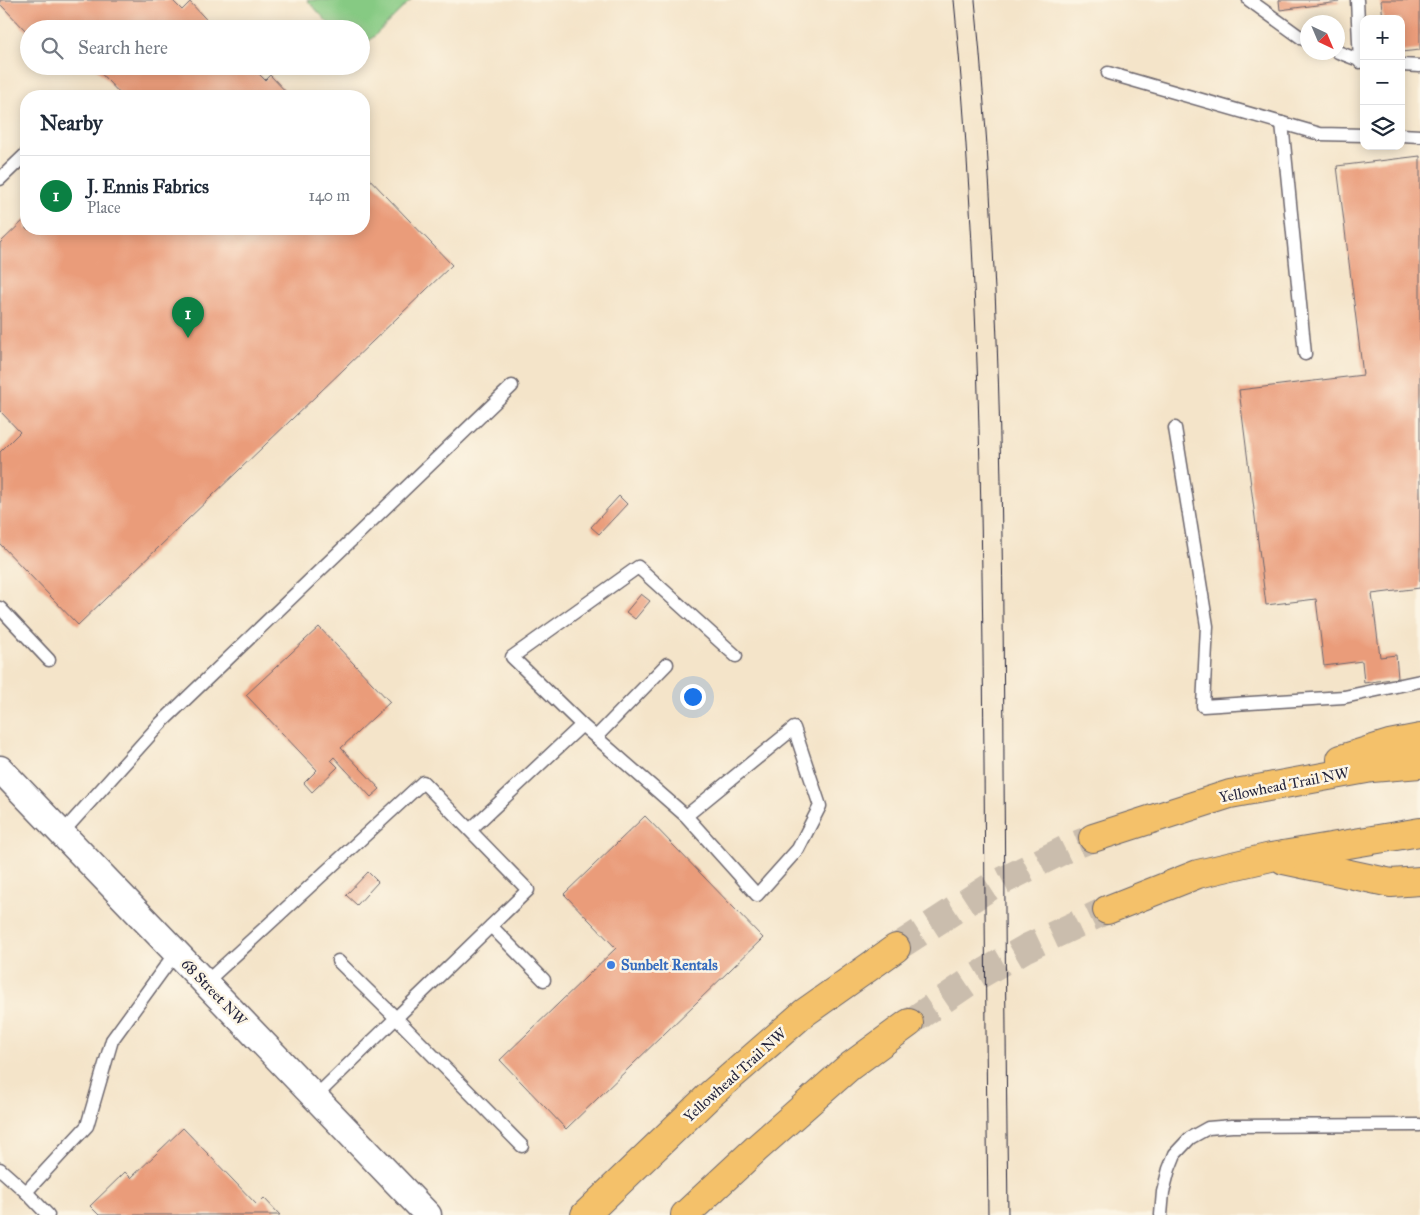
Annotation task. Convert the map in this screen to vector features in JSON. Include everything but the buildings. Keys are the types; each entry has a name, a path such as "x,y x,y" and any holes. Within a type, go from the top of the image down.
{"highway":[{"path":"1230,794 1389,744 1420,738"},
{"name":"Yellowhead Trail NW","path":"1093,838 1230,794 1372,768 1420,764"},
{"path":"1107,910 1198,874 1270,856 1420,832"},
{"path":"1270,856 1391,883 1420,881"},
{"name":"Yellowhead Trail NW","path":"585,1215 711,1094 804,1014 896,948"},
{"path":"685,1215 849,1066 909,1023"}],"street":[{"name":"68 Street NW","path":"0,769 428,1215"}],"lane":[{"path":"1251,0 1300,37"},
{"path":"1356,0 1362,60"},
{"path":"1345,55 1360,61"},
{"path":"1405,65 1420,66"},
{"path":"1108,73 1320,134 1360,135"},
{"path":"1282,123 1306,354"},
{"path":"1405,135 1420,136"},
{"path":"0,180 20,160"},
{"path":"62,833 161,723 512,386"},
{"path":"1175,428 1207,626 1203,706 1344,697 1420,681"},
{"path":"686,816 794,728 820,806 798,850 757,895 686,816 582,725 512,657 638,567 736,656"},
{"path":"0,608 49,660"},
{"path":"596,737 667,664"},
{"path":"470,830 582,725"},
{"path":"205,983 423,782 528,890 314,1097"},
{"path":"491,926 544,980"},
{"path":"26,1192 87,1126 112,1040 176,952"},
{"path":"338,961 522,1146"},
{"path":"1161,1215 1163,1192 1175,1154 1190,1138 1208,1128 1232,1126 1420,1125"},
{"path":"0,1169 48,1215"}],"green space":[{"path":"307,0 411,0 370,40 370,20 326,20"}],"tunnel":[{"path":"896,948 990,887 1068,848 1093,838"},
{"path":"909,1023 978,976 1026,948 1107,910"}],"tram line":[{"path":"954,0 969,190 978,381 982,572 988,1215"},
{"path":"975,0 990,192 1001,480 1008,1215"}],"place":[{"name":"J. Ennis Fabrics","path":"188,338"},
{"name":"Sunbelt Rentals","path":"611,965"}]}
